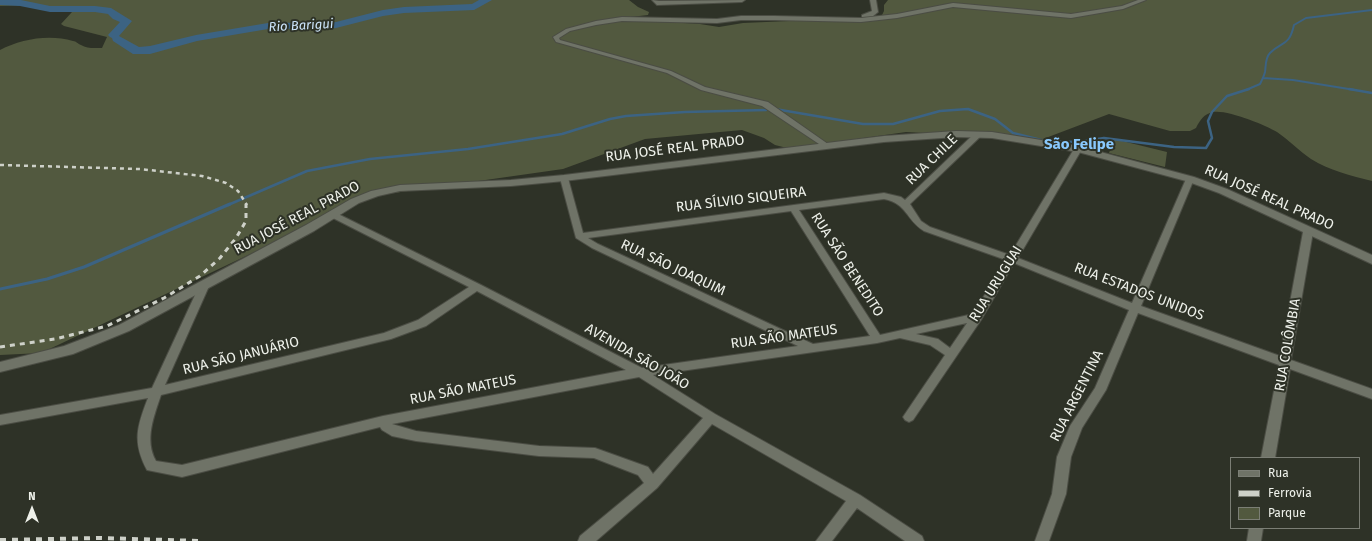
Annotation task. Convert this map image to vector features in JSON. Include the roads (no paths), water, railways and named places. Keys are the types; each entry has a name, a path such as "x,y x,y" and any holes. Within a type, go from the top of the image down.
{"street":[{"path":"655,0 657,3 742,0"},
{"path":"837,19 871,15 875,12 873,0"},
{"path":"824,146 765,104 704,89 669,72 558,41 556,37 568,30 622,19 684,18 717,21 761,18 861,20 897,16 954,5 1071,16 1123,7 1143,0"},
{"path":"672,2 678,9"},
{"name":"RUA JOSÉ REAL PRADO","path":"0,367 68,350 124,328 334,215 355,201 375,194 400,188 511,183 564,178 884,139 956,134 999,136 1078,149 1190,179 1223,191 1308,232 1372,260"},
{"name":"RUA CHILE","path":"905,204 978,135"},
{"name":"RUA URUGUAI","path":"909,417 977,317 1078,149"},
{"path":"564,178 579,236"},
{"name":"RUA ARGENTINA","path":"1042,541 1059,494 1064,457 1076,426 1100,390 1190,179"},
{"name":"RUA SÍLVIO SIQUEIRA","path":"579,236 884,196 898,200 905,204"},
{"name":"RUA ESTADOS UNIDOS","path":"905,204 918,224 927,229 1012,259 1135,308 1372,394"},
{"name":"RUA SÃO BENEDITO","path":"793,207 877,339"},
{"name":"AVENIDA SÃO JOÃO","path":"334,215 477,287 641,373 711,417 855,499 917,541"},
{"name":"RUA COLÔMBIA","path":"1268,457 1308,232"},
{"name":"RUA SÃO JOAQUIM","path":"579,236 595,246 811,348"},
{"name":"RUA SÃO MATEUS","path":"205,284 156,392 145,426 144,432 146,455 152,466 182,471 383,421 617,376 877,339 977,317"},
{"name":"RUA SÃO JANUÁRIO","path":"0,420 156,392 387,336 422,323 477,287"},
{"path":"900,334 934,342 951,354"},
{"path":"585,541 652,484 711,417"},
{"path":"383,421 386,427 396,432 416,436 539,451 596,453 643,471 652,484"},
{"path":"823,541 855,499"},
{"path":"1254,541 1256,529"}],"waterway":[{"name":"Rio Barigui","path":"117,39 137,51 150,50 196,38 274,25 310,27 336,25 383,13 404,10 474,7 487,0"},
{"name":"Rio Barigui","path":"0,2 20,3 50,9 95,9 111,11 117,17 127,21 114,35"},
{"path":"1263,78 1268,55 1274,49 1285,43 1290,37 1294,25 1306,18 1372,10"},
{"path":"1246,90 1260,84 1263,78"},
{"path":"1263,78 1293,80 1352,89"},
{"path":"1352,89 1372,93"},
{"path":"775,109 863,124 893,124 940,111 968,109 995,119 1013,133 1045,141 1078,142 1104,138 1174,147 1206,148 1212,138 1208,121 1212,112 1227,96 1246,90"},
{"path":"228,205 307,171 370,159 468,149 562,134 610,119 626,116 685,112 766,110"},
{"path":"0,289 47,279 84,267 230,204"}],"railway":[{"path":"0,165 140,169 202,176 226,183 238,191 247,205"},
{"path":"0,347 55,339 107,326 164,298 200,276 220,258 236,238 246,221 246,204"},
{"path":"0,540 100,538 201,541"}],"district":[{"name":"São Felipe","path":"1079,145"}]}
